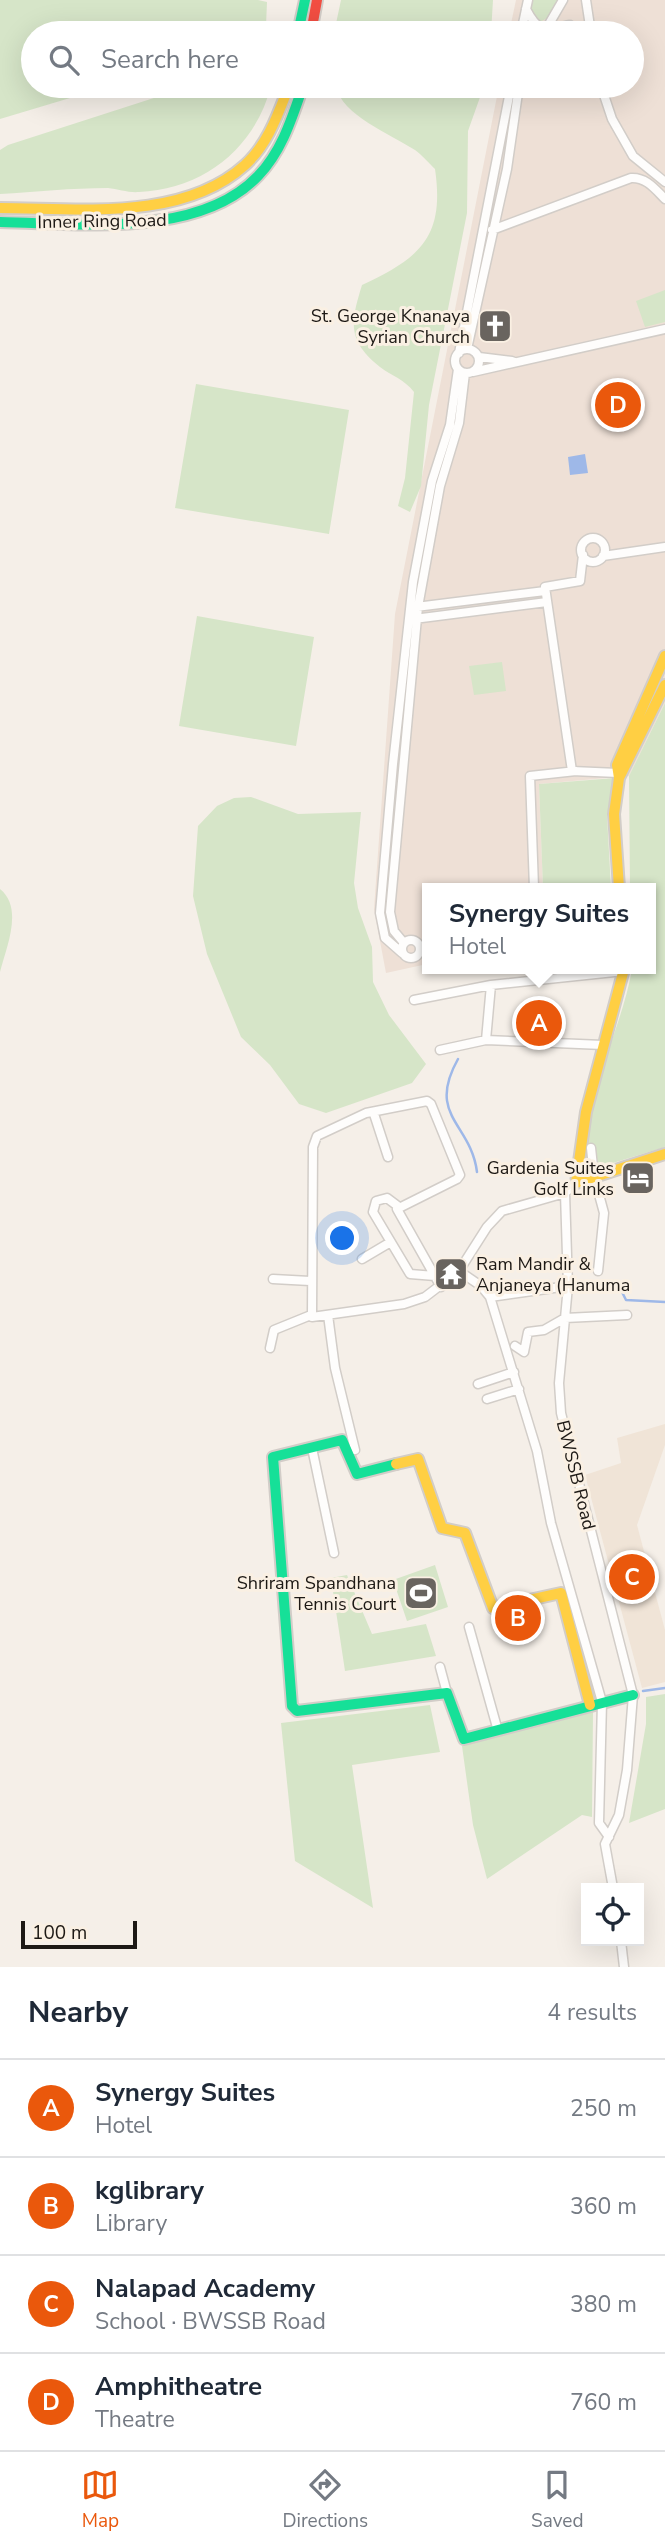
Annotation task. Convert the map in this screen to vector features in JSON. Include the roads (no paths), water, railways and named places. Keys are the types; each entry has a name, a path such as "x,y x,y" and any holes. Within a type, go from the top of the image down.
{"street":[{"path":"301,21 305,0"},
{"path":"313,21 317,0"},
{"path":"551,21 563,0"},
{"path":"586,0 589,21"},
{"name":"Inner Ring Road","path":"0,208 145,205 195,196 233,173 267,140 277,124 285,98"},
{"name":"Inner Ring Road","path":"0,222 146,223 174,220 200,212 244,187 275,156 291,129 300,98"},
{"path":"463,351 509,98"},
{"path":"465,371 455,360 463,351 507,169 517,98"},
{"path":"605,98 612,119 633,156 665,182"},
{"path":"631,178 633,156"},
{"path":"492,230 631,178 638,178 650,185 665,199"},
{"path":"465,371 665,329"},
{"path":"463,351 478,357 518,362"},
{"path":"465,371 479,365 478,357"},
{"path":"404,943 394,931 390,912 413,607 432,481 465,371"},
{"path":"572,771 545,591 547,585 580,581 582,545 594,538 602,542 603,556"},
{"path":"583,555 590,561 603,556 665,547"},
{"path":"413,607 545,591"},
{"path":"412,619 547,602"},
{"path":"412,619 380,913 385,938 409,959 415,958 422,950"},
{"path":"619,883 614,814 621,771 665,656"},
{"path":"621,771 665,685"},
{"path":"534,883 530,776 572,771 621,771"},
{"path":"404,943 412,940 422,947"},
{"path":"402,953 404,943"},
{"path":"414,1000 491,985 589,974"},
{"path":"576,1183 581,1136 623,974"},
{"path":"486,1040 491,985"},
{"path":"440,1050 486,1040 603,1045"},
{"path":"310,1315 314,1141 325,1132 366,1113 374,1114 427,1101 431,1104 460,1175 457,1179 398,1207"},
{"path":"374,1114 388,1157"},
{"path":"591,1148 594,1176 604,1213 598,1271"},
{"path":"270,1348 274,1330 310,1315 328,1315 416,1301 441,1287 459,1271 487,1227 502,1211 565,1193 576,1183 665,1154"},
{"name":"BWSSB Road","path":"565,1193 569,1286 559,1383 563,1430 633,1695 627,1770 619,1815 604,1851 612,1883"},
{"path":"398,1207 387,1198 376,1201 373,1207 389,1243 410,1273 435,1276"},
{"path":"398,1207 397,1213 441,1287"},
{"path":"362,1259 389,1243"},
{"path":"459,1271 481,1286 490,1297 540,1466 551,1523 602,1702 599,1823 609,1837"},
{"path":"273,1279 310,1281"},
{"path":"490,1297 569,1286"},
{"path":"328,1315 335,1367 355,1450"},
{"path":"515,1346 524,1352 528,1332 544,1331 565,1318 627,1315"},
{"path":"478,1384 513,1372"},
{"path":"487,1399 519,1389"},
{"path":"447,1693 300,1712 292,1706 273,1458 343,1440 357,1475 418,1459 442,1528 466,1533 493,1608 561,1593 590,1705"},
{"path":"312,1448 334,1553"},
{"path":"469,1627 498,1731"},
{"path":"440,1667 462,1738 633,1695"},
{"path":"622,1946 624,1967"}],"water":[{"path":"585,454 588,473 570,475 568,457"}],"waterway":[{"path":"458,1059 449,1078 448,1107 473,1155 477,1172"},
{"path":"573,1289 606,1287 622,1292 626,1300 665,1302"},
{"path":"643,1691 665,1688"}],"place":[{"name":"St. George Knanaya Syrian Church","path":"495,326"},
{"name":"Amphitheatre","path":"618,405"},
{"name":"Synergy Suites","path":"539,1023"},
{"name":"Gardenia Suites Golf Links","path":"638,1178"},
{"name":"Ram Mandir & Anjaneya (Hanuma","path":"451,1274"},
{"name":"Nalapad Academy","path":"632,1577"},
{"name":"Shriram Spandhana Tennis Court","path":"421,1593"},
{"name":"kglibrary","path":"518,1618"}]}
